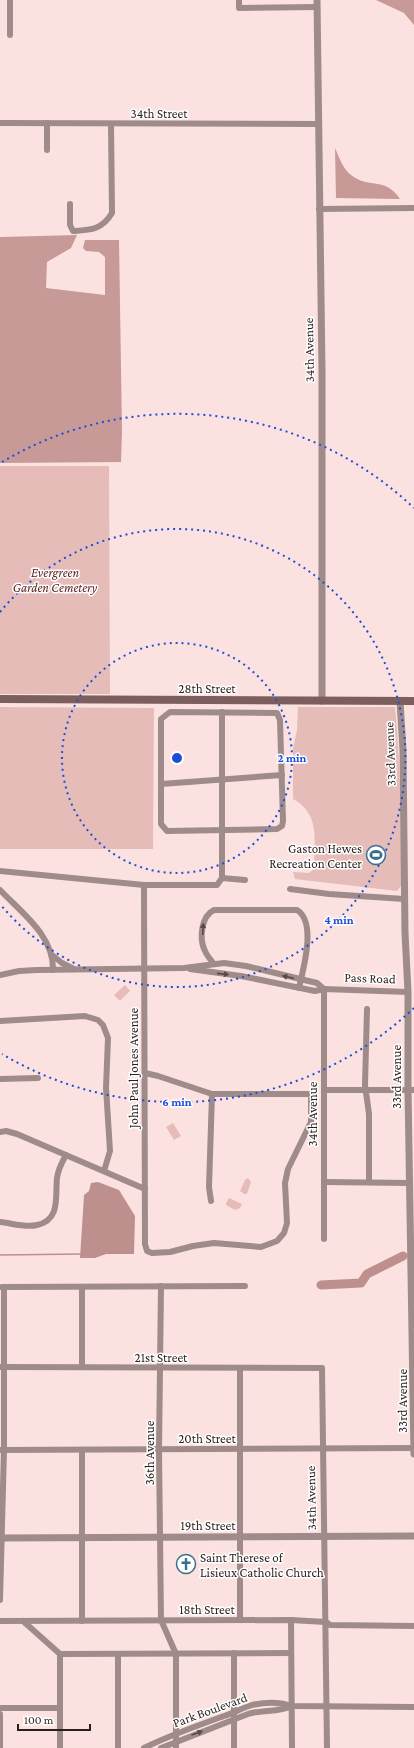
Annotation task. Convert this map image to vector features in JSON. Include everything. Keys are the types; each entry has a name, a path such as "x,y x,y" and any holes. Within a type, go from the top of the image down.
{"main road":[{"name":"28th Street","path":"0,699 414,701"}],"street":[{"path":"10,0 10,35"},
{"path":"239,0 239,8 317,3"},
{"name":"34th Avenue","path":"317,3 322,370 322,700"},
{"name":"34th Street","path":"0,124 319,124"},
{"path":"47,124 47,150"},
{"path":"70,204 70,225 73,231 94,230 108,220 112,213 111,124"},
{"path":"319,209 414,208"},
{"name":"33rd Avenue","path":"400,701 403,750 404,899 411,992 410,1183 413,1283 414,1454"},
{"path":"170,712 222,712 272,712 277,713 280,716 284,821 282,826 278,830 167,831 161,824 161,719 170,712"},
{"path":"0,871 144,885 217,885 222,878 222,712"},
{"path":"161,784 282,775"},
{"path":"222,878 245,880"},
{"name":"John Paul Jones Avenue","path":"144,885 145,1244 147,1251 152,1253 170,1252 193,1246 214,1243 261,1247 277,1241 284,1233 287,1223 285,1183 288,1169 310,1122 310,1094 212,1094"},
{"path":"290,889 329,894 404,899"},
{"path":"0,890 42,934 52,955 52,970"},
{"path":"214,964 208,957 202,945 204,920 209,913 214,910 297,910 304,917 306,924 306,958 299,988"},
{"path":"52,955 62,963 77,970"},
{"path":"0,975 19,971 184,968 224,963 238,964 317,983 324,989"},
{"name":"Pass Road","path":"184,968 241,976 315,991 324,989 411,992"},
{"path":"257,980 259,970"},
{"name":"34th Avenue","path":"324,989 324,1239"},
{"path":"367,1009 365,1090 369,1114 370,1182"},
{"path":"0,1020 85,1016 98,1020 103,1025 108,1038 106,1088 110,1152 104,1171"},
{"path":"145,1073 212,1094 209,1187 211,1201"},
{"path":"0,1079 38,1078"},
{"path":"324,1090 411,1090"},
{"path":"0,1132 12,1132 145,1189"},
{"path":"0,1222 33,1226 43,1223 51,1217 57,1202 58,1172 66,1155"},
{"path":"324,1182 410,1183"},
{"path":"0,1600 2,1538 2,1288 82,1286 244,1286"},
{"path":"82,1286 82,1367"},
{"name":"36th Avenue","path":"161,1286 161,1620"},
{"name":"21st Street","path":"2,1367 322,1368"},
{"path":"240,1368 240,1620"},
{"name":"34th Avenue","path":"322,1368 327,1748"},
{"name":"20th Street","path":"2,1450 414,1448"},
{"path":"82,1450 82,1621"},
{"name":"19th Street","path":"2,1538 414,1536"},
{"path":"161,1620 176,1654 176,1748"},
{"path":"291,1620 292,1748"},
{"name":"18th Street","path":"0,1622 291,1620 326,1622 330,1625 414,1626"},
{"path":"23,1621 60,1654 291,1653"},
{"path":"60,1654 60,1748"},
{"path":"118,1654 118,1748"},
{"path":"234,1654 234,1748"},
{"name":"Park Boulevard","path":"144,1748 176,1733 234,1713 243,1708 258,1704 284,1704 292,1706"},
{"path":"292,1706 414,1707"},
{"name":"Park Boulevard","path":"161,1748 252,1712 285,1710 292,1706"},
{"path":"0,1708 60,1708"},
{"path":"0,1714 0,1748"}],"green space":[{"name":"Evergreen Garden Cemetery","path":"0,466 109,466 110,694 0,694"},
{"path":"0,707 154,708 153,849 0,849"},
{"path":"298,707 395,707 400,774 401,819 401,886 397,891 295,879 293,872 309,873 314,869 315,849 312,821 308,812 302,805 293,799 293,749 297,730"},
{"path":"125,985 130,991 120,1001 114,995"},
{"path":"173,1123 181,1136 174,1140 166,1127"},
{"path":"248,1178 251,1182 247,1194 244,1194 240,1191 245,1180"},
{"path":"229,1198 242,1204 240,1208 235,1210 226,1205"}],"shaded area":[{"path":"376,0 414,0 414,25 404,13"},
{"path":"335,148 343,166 351,175 357,179 382,185 394,192 400,199 336,198"},
{"path":"77,235 71,248 47,262 46,288 105,295 105,257 99,252 86,251 83,248 85,240 119,240 122,432 121,462 0,463 0,237"},
{"path":"98,1182 119,1190 135,1216 134,1254 106,1254 95,1258 80,1258 84,1195 89,1191 91,1183"}],"waterway":[{"path":"0,1255 82,1254"},
{"path":"321,1285 361,1283 367,1274 403,1256"}],"place":[{"name":"Gaston Hewes Recreation Center","path":"376,855"},
{"name":"Saint Therese of Lisieux Catholic Church","path":"186,1564"}]}
